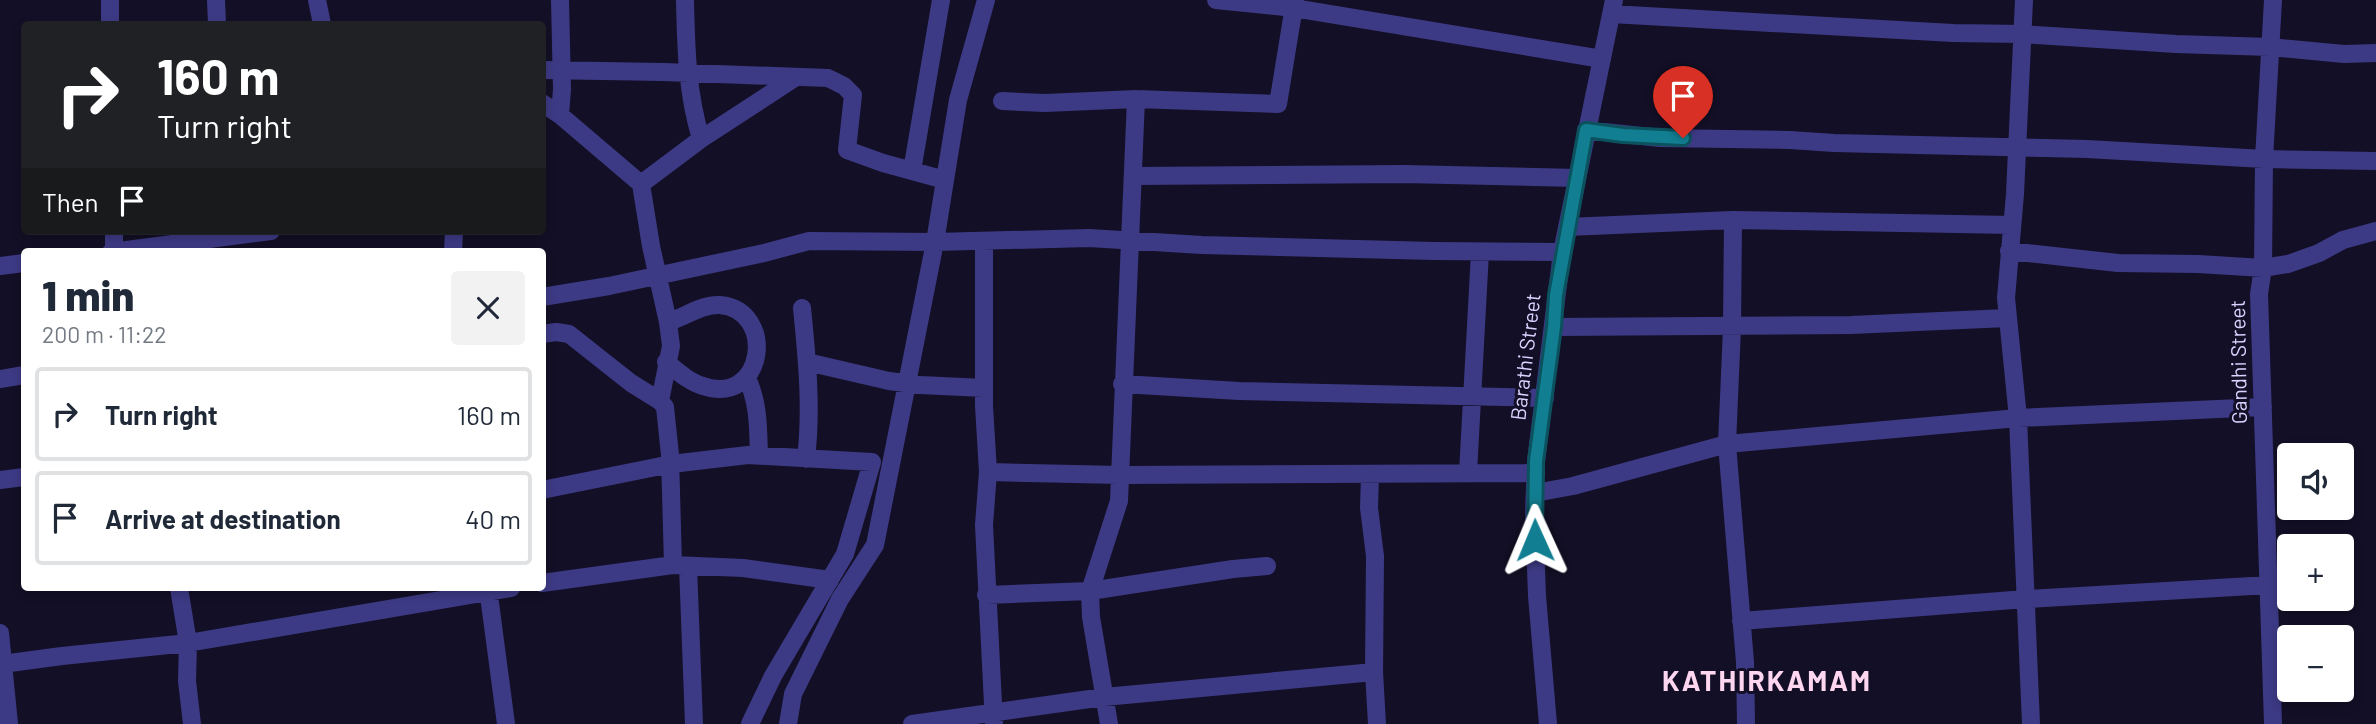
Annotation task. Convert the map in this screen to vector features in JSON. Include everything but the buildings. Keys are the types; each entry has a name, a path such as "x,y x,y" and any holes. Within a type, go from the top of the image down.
{"street":[{"path":"110,0 110,21"},
{"path":"216,0 217,21"},
{"path":"317,0 321,21"},
{"path":"560,0 551,70 562,89 560,115"},
{"path":"685,0 687,73 693,115 701,139"},
{"path":"912,171 941,0"},
{"path":"788,724 793,694 840,599 875,545 935,242 958,100 986,0"},
{"path":"1216,0 1294,4 1602,59"},
{"path":"2024,0 2006,298 2018,418 2031,724"},
{"name":"Gandhi Street","path":"2273,0 2264,159 2263,268 2259,294 2273,724"},
{"path":"1002,101 1045,103 1136,100 1278,104 1294,4"},
{"path":"1613,7 1953,33 2270,47 2344,54 2376,53"},
{"name":"Barathi Street","path":"1548,724 1537,596 1536,473 1562,252 1613,7"},
{"path":"551,70 828,78 845,86 853,96 848,150 945,180"},
{"path":"641,184 701,139 796,77"},
{"path":"1109,724 1091,617 1090,591 1119,500 1136,100"},
{"path":"546,106 641,184 668,322 670,346 660,401"},
{"path":"1586,130 1660,138 2016,147 2264,159 2376,161"},
{"path":"1133,176 1404,174 1577,178"},
{"path":"1567,227 1733,220 2012,225"},
{"path":"1733,220 1727,444 1746,724"},
{"path":"2009,251 2119,263 2263,268 2288,264 2319,253 2343,240 2376,231"},
{"path":"138,248 221,235"},
{"path":"546,296 764,253 809,240 985,242 1129,239 1202,245 1562,252"},
{"path":"985,242 984,388 988,472 984,525 994,719"},
{"path":"1468,473 1480,252"},
{"path":"0,266 21,263"},
{"path":"666,362 702,386 728,387 742,383 747,378 755,363 757,350 756,337 750,322 741,312 729,307 716,305 668,322"},
{"path":"802,308 809,434 806,459"},
{"path":"1554,327 1851,326 2007,318"},
{"path":"546,333 569,334 631,383 660,401 665,408 694,724"},
{"path":"807,362 906,383 984,388"},
{"path":"0,379 21,376"},
{"path":"747,378 759,415 759,456"},
{"path":"1122,384 1239,391 1545,398"},
{"path":"1535,492 1573,486 1727,444 2018,418 2263,407"},
{"path":"546,489 671,464 759,456 872,462 845,554 772,676 750,724"},
{"path":"988,472 1120,475 1536,473"},
{"path":"1370,474 1369,508 1375,556 1374,672 1377,724"},
{"path":"0,480 21,477"},
{"path":"546,582 680,565 743,568 830,580"},
{"path":"986,595 1090,591 1267,566"},
{"path":"1741,621 2025,599 2269,585"},
{"path":"179,591 188,643 187,681 192,724"},
{"path":"2,664 188,643 482,591"},
{"path":"488,591 506,724"},
{"path":"0,633 9,724"},
{"path":"912,724 994,719 1104,697 1374,672"}],"district":[{"name":"KATHIRKAMAM","path":"1767,681"}],"route":[{"path":"1535,540 1536,461 1556,295 1586,130 1683,138"}]}
